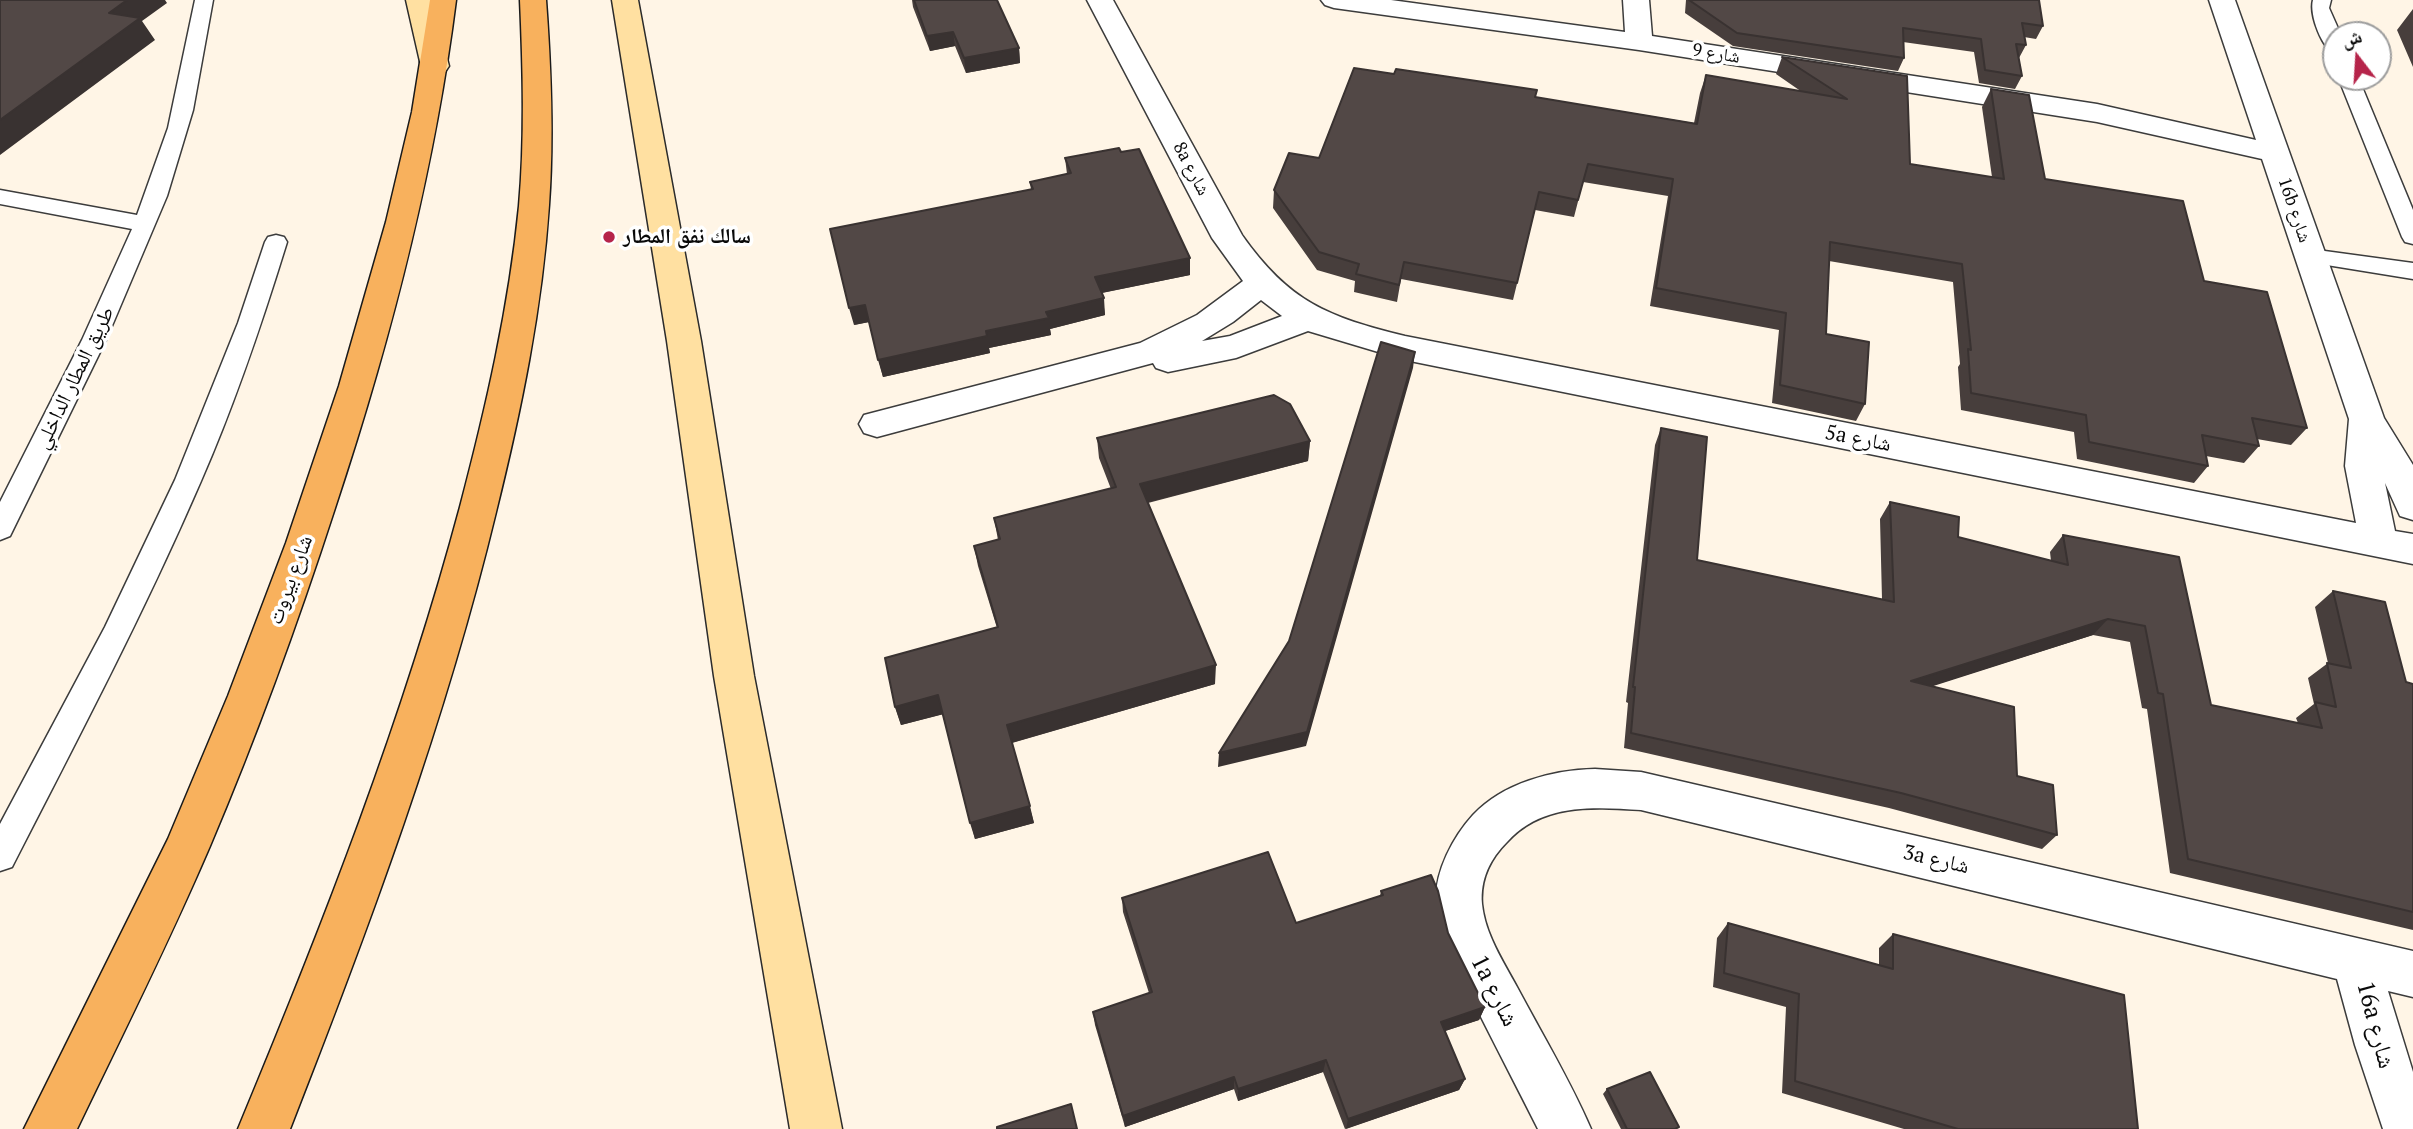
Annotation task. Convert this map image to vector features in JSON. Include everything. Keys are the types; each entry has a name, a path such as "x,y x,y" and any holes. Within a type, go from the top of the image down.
{"main road":[{"path":"419,0 435,66"},
{"name":"شارع بيروت","path":"50,1129 187,847 259,668 316,512 366,358 396,252 418,161 435,66 443,0"},
{"path":"264,1129 366,863 441,652 505,402 522,303 534,206 538,134 533,0"},
{"path":"625,0 684,341 734,676 814,1125"}],"street":[{"name":"8a شارع","path":"1100,0 1228,238 1260,283 1306,318"},
{"name":"شارع 9","path":"1334,0 1639,42 2270,140"},
{"path":"1605,38 1622,0"},
{"path":"1636,0 1639,42"},
{"name":"16b شارع","path":"2222,0 2367,419 2392,461 2413,506"},
{"path":"877,424 1113,364 1184,339 1239,303 1260,283"},
{"path":"1113,364 1157,362 1197,355 1248,342 1306,318"},
{"name":"5a شارع","path":"1306,318 1333,329 1405,348 2396,546"},
{"name":"16b شارع","path":"2367,419 2363,442 2364,466 2396,546"},
{"name":"3a شارع","path":"1473,846 1497,820 1528,802 1563,791 1601,787 1641,791 2413,974"},
{"name":"1a شارع","path":"1473,846 1464,867 1459,896 1462,924 1473,952 1564,1129"},
{"name":"16a شارع","path":"2357,959 2375,1035 2409,1129"}],"lane":[{"name":"طريق المطار الداخلي","path":"0,529 107,313 145,224 180,120 204,0"},
{"path":"2322,0 2320,8 2325,21"},
{"path":"2354,91 2413,237"},
{"path":"0,197 145,224"},
{"path":"0,856 151,566 197,463 233,372 276,242"},
{"path":"2310,256 2413,271"}],"building":[{"path":"0,0 127,0 109,13 140,18 0,120"},
{"path":"914,0 997,0 1019,48 964,58 953,32 927,36"},
{"path":"1689,0 2039,0 2043,26 2022,23 2026,45 2016,44 2022,76 1985,70 1981,39 1903,28 1904,58 1737,33"},
{"path":"1782,57 1907,76 1910,164 2004,179 1991,89 2029,95 2045,179 2183,201 2204,281 2267,292 2307,428 2252,418 2259,446 2202,435 2208,466 2089,442 2086,415 1971,393 1968,349 1971,350 1962,264 1830,242 1826,334 1869,342 1865,404 1780,385 1786,313 1656,288 1673,179 1588,164 1578,200 1539,192 1517,283 1404,262 1399,285 1356,274 1359,264 1319,252 1274,190 1289,153 1319,158 1354,68 1394,74 1396,69 1537,90 1535,97 1697,124 1706,75 1847,99"},
{"path":"1119,148 1121,152 1139,149 1190,258 1095,277 1104,298 1046,312 1049,318 986,331 987,336 878,360 865,305 849,308 830,229 1033,189 1030,182 1071,173 1065,158"},
{"path":"1381,342 1415,352 1307,732 1219,753 1289,641"},
{"path":"1274,395 1290,404 1310,441 1140,484 1216,665 1007,725 1030,806 970,823 938,695 895,707 885,658 998,627 974,546 1000,539 994,518 1116,487 1097,438"},
{"path":"1661,428 1707,437 1697,560 1894,602 1890,502 1959,517 1958,537 2068,565 2063,535 2179,557 2211,705 2322,728 2315,702 2336,707 2327,663 2351,668 2333,591 2385,602 2406,682 2413,684 2413,912 2188,859 2163,694 2158,693 2145,626 2108,619 1911,681 2014,707 2017,776 2053,785 2057,835 1901,793 1631,733 1633,687"},
{"path":"1268,852 1296,923 1383,895 1381,891 1431,875 1438,891 1448,933 1485,1007 1441,1022 1465,1079 1348,1119 1326,1060 1238,1089 1234,1077 1123,1116 1093,1012 1152,992 1122,898"},
{"path":"1728,923 1893,969 1893,934 2124,995 2138,1129 1958,1129 1795,1081 1799,994 1724,973"},
{"path":"1650,1072 1679,1127 1675,1129 1627,1129 1607,1089"},
{"path":"1071,1104 1077,1129 997,1129 997,1127"}],"place":[{"name":"سالك نفق المطار","path":"609,237"}]}
